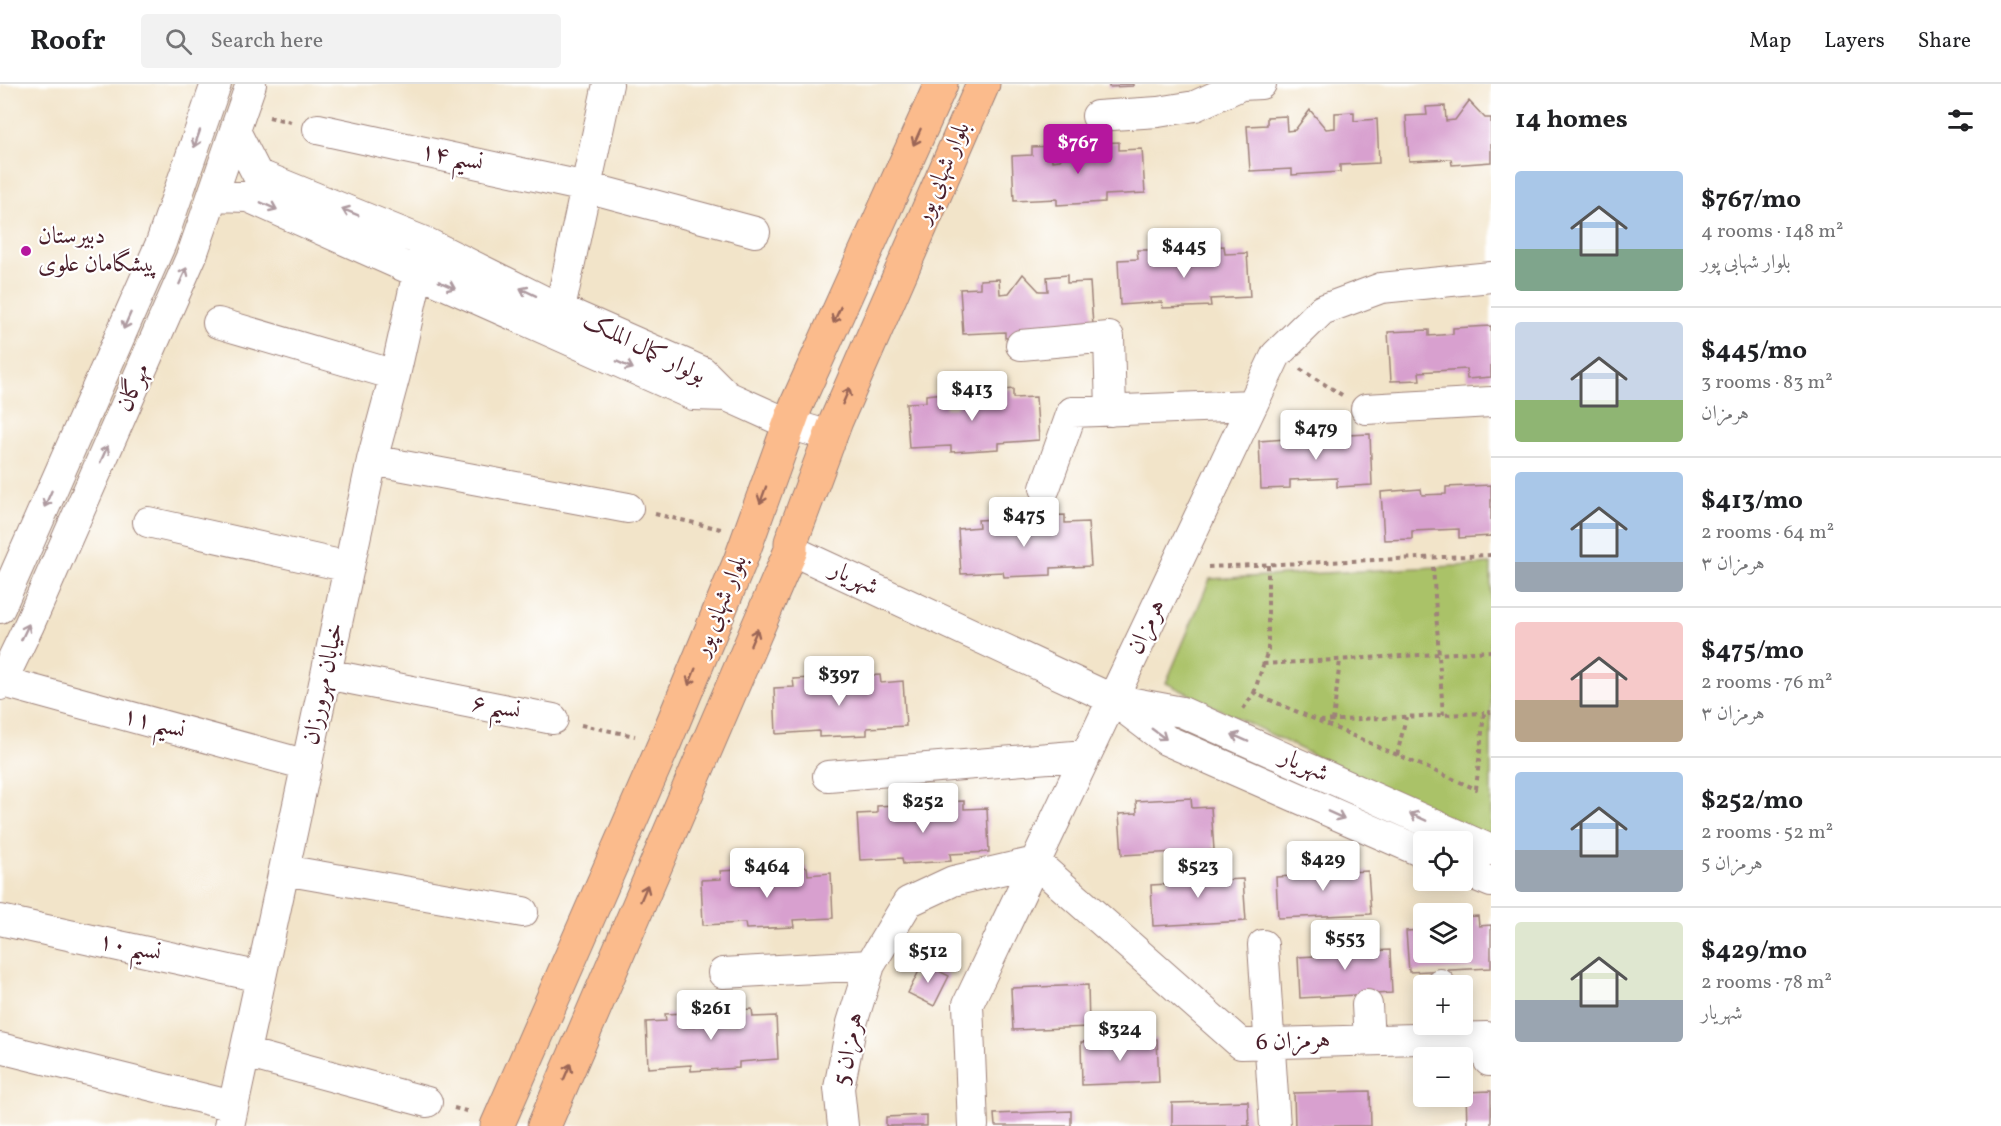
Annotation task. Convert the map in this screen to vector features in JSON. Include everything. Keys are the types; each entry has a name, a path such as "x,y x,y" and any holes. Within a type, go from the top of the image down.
{"main road":[{"name":"بلوار شهابی پور","path":"498,1123 665,742 740,561 796,406 941,84"},
{"name":"بلوار شهابی پور","path":"544,1126 791,550 791,542 831,436 983,84"},
{"path":"748,535 791,550"}],"street":[{"name":"مهرگان","path":"0,608 161,243 216,84"},
{"path":"560,309 608,84"},
{"path":"1097,116 1158,112 1196,106 1248,84"},
{"name":"مهرگان","path":"0,683 29,625 192,255 243,108"},
{"name":"بولوار کمال الملک","path":"243,108 257,174 428,243 560,309 703,372 727,396"},
{"name":"نسیم ۱۴","path":"318,129 586,187 755,232"},
{"name":"بولوار کمال الملک","path":"213,196 248,197 693,395 727,396"},
{"name":"خیابان مهرورزان","path":"231,1116 372,460 395,375 418,272 428,243"},
{"name":"هرمزان","path":"974,1126 968,1004 1276,355 1322,310 1381,288 1491,278"},
{"path":"218,323 395,375"},
{"path":"1021,345 1108,337 1111,411"},
{"path":"727,396 789,424 831,436"},
{"path":"1366,410 1491,402"},
{"path":"1045,488 1072,412 1252,405"},
{"path":"372,460 628,508"},
{"path":"148,522 349,567"},
{"name":"شهریار","path":"791,550 1112,699 1166,740 1413,848"},
{"name":"نسیم ۶","path":"326,674 553,719"},
{"name":"نسیم ۱۱","path":"0,683 307,765"},
{"name":"شهریار","path":"1112,699 1182,712 1491,850"},
{"path":"828,776 1086,755"},
{"name":"هرمزان 5","path":"843,1126 839,1088 852,1023 870,965 908,902 953,881 1035,862"},
{"name":"هرمزان 6","path":"1035,862 1241,1044 1369,1040 1413,1035"},
{"path":"284,870 523,912"},
{"path":"1473,875 1491,882"},
{"name":"نسیم ۱۰","path":"0,920 261,977"},
{"path":"1263,945 1275,1126"},
{"path":"723,973 870,965"},
{"path":"1367,1005 1369,1040"},
{"name":"هرمزان 6","path":"1473,1035 1487,1037 1489,1061 1491,1060"},
{"path":"0,1048 231,1116"},
{"path":"245,1053 427,1102"}],"path":[{"path":"243,108 318,129"},
{"path":"1276,355 1366,410"},
{"path":"628,508 748,535"},
{"path":"1174,569 1491,555"},
{"path":"1228,732 1254,693 1268,650 1268,565"},
{"path":"1433,567 1443,715"},
{"path":"1263,664 1491,651"},
{"path":"1333,721 1340,660"},
{"path":"1254,693 1476,789 1484,713"},
{"path":"1318,721 1491,712"},
{"path":"1397,755 1406,717"},
{"name":"نسیم ۶","path":"553,719 665,742"},
{"path":"427,1102 498,1123"}],"green space":[{"path":"1491,564 1491,842 1473,833 1473,831 1469,831 1166,683 1210,579"}],"building":[{"path":"1109,84 1133,84 1133,86 1109,87"},
{"path":"1469,101 1485,118 1491,118 1491,162 1452,165 1451,159 1409,161 1406,116 1427,115 1426,107 1445,106 1446,121 1455,120"},
{"path":"1310,110 1326,129 1335,128 1335,113 1354,112 1354,121 1377,119 1379,163 1340,165 1340,172 1292,175 1292,169 1250,171 1247,126 1267,125 1267,117 1286,116 1287,131 1295,130"},
{"path":"1075,140 1091,158 1100,158 1099,143 1119,142 1119,150 1142,149 1145,193 1105,195 1105,202 1057,205 1057,199 1014,201 1012,156 1032,155 1032,147 1051,146 1052,161 1060,160"},
{"path":"1180,244 1196,262 1206,262 1205,247 1224,246 1225,254 1247,253 1250,297 1210,299 1211,306 1163,308 1162,302 1120,305 1118,260 1138,259 1137,250 1156,250 1157,264 1166,264"},
{"path":"1023,274 1039,291 1048,291 1047,277 1067,275 1067,283 1090,282 1093,326 1053,335 1005,338 1005,332 963,334 960,289 980,288 980,280 999,279 1000,294 1009,293"},
{"path":"1491,326 1491,377 1467,379 1466,369 1419,372 1420,380 1391,381 1388,332 1429,330 1429,336 1453,334 1453,328"},
{"path":"969,388 985,406 994,405 993,391 1013,389 1013,398 1036,397 1039,440 999,443 999,449 951,452 951,446 909,448 906,403 926,402 926,395 945,393 946,408 955,408"},
{"path":"1370,434 1372,485 1337,487 1337,478 1290,480 1290,488 1261,489 1259,441 1299,438 1299,444 1324,443 1323,436"},
{"path":"1491,485 1491,536 1459,538 1459,529 1412,531 1412,539 1384,540 1381,492 1421,489 1422,495 1446,494 1446,487"},
{"path":"1021,513 1037,531 1047,530 1045,516 1065,515 1065,523 1088,522 1091,566 1051,568 1051,575 1004,577 1003,572 961,574 958,529 979,527 978,520 997,519 998,533 1007,533"},
{"path":"836,673 852,691 862,691 861,676 880,675 881,683 903,681 906,726 867,728 867,735 819,737 819,731 776,734 774,688 794,687 793,679 812,678 813,693 822,693"},
{"path":"1191,798 1192,808 1211,807 1214,850 1122,855 1119,814 1137,813 1136,801"},
{"path":"920,799 936,817 945,817 945,802 964,801 964,809 987,808 989,852 950,854 951,861 903,864 902,858 860,860 857,814 877,813 877,806 896,805 897,819 905,819"},
{"path":"1348,862 1348,872 1368,871 1371,914 1278,918 1276,877 1293,876 1293,865"},
{"path":"764,865 779,883 788,882 788,868 807,867 808,875 831,873 833,918 793,920 794,927 746,929 745,923 703,925 701,880 721,879 720,871 739,870 740,885 749,885"},
{"path":"1223,869 1223,880 1243,879 1246,921 1153,926 1151,885 1168,884 1168,873"},
{"path":"1473,916 1478,916 1479,926 1491,925 1491,968 1409,972 1406,931 1413,931 1413,963 1473,963"},
{"path":"1370,941 1370,951 1390,950 1392,993 1300,998 1298,957 1315,956 1315,944"},
{"path":"923,963 949,976 934,1006 908,993"},
{"path":"1088,985 1089,1027 1013,1030 1011,988"},
{"path":"709,1007 724,1025 734,1024 733,1010 752,1009 753,1017 776,1016 778,1059 739,1062 739,1068 691,1071 691,1065 648,1068 646,1022 666,1021 665,1014 685,1013 686,1027 694,1027"},
{"path":"1157,1039 1159,1082 1082,1085 1081,1042"},
{"path":"1370,1091 1371,1126 1295,1126 1294,1093"},
{"path":"1491,1091 1491,1126 1467,1126 1466,1107 1473,1107 1473,1092"},
{"path":"1248,1101 1249,1126 1172,1126 1172,1103"},
{"path":"1071,1111 1071,1126 995,1126 994,1114"},
{"path":"927,1115 927,1126 886,1126 886,1117"}],"place":[{"name":"دبیرستان پیشگامان علوی","path":"26,251"}]}
